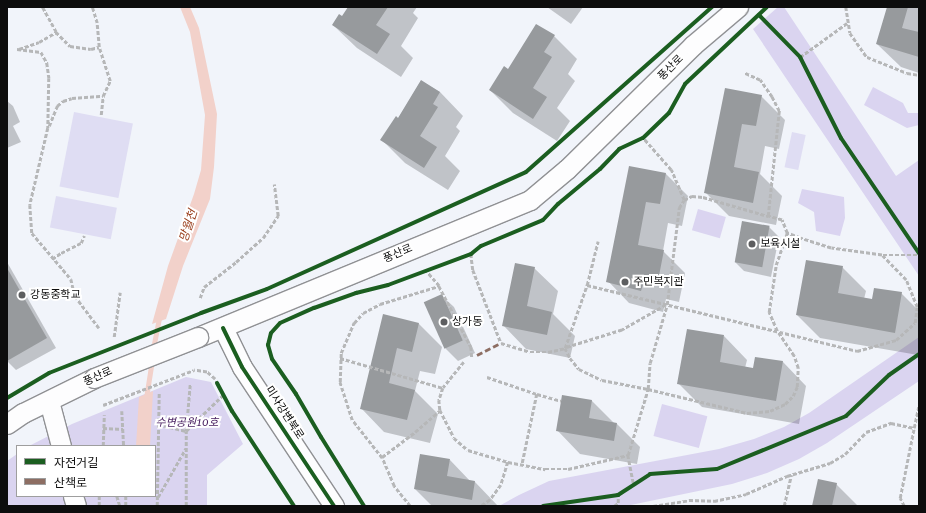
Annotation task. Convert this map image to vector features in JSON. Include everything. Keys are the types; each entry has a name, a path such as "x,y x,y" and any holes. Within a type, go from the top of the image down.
{"street":[{"name":"풍산로","path":"7,424 94,378 224,328 530,200 567,169 693,45 738,7"},
{"name":"미사강변북로","path":"224,328 242,366 334,506"},
{"path":"49,401 61,445"}],"path":[{"path":"42,7 56,32 70,46 91,49 99,46"},
{"path":"92,7 97,23 99,46 110,82 103,96 101,116"},
{"path":"846,7 847,23 850,33 868,58 907,74 919,75"},
{"path":"800,57 847,23"},
{"path":"48,128 49,78 47,63 41,52 16,49 39,42 56,32"},
{"path":"795,52 800,57 803,64"},
{"path":"744,73 760,80 772,97 779,111 768,216"},
{"path":"99,328 76,296 70,279 32,233 30,205 48,128 57,106 63,101 72,98 103,96"},
{"path":"637,140 643,138 649,133"},
{"path":"643,138 671,170 684,200"},
{"path":"200,298 204,287 236,262 263,238 278,216 274,184"},
{"path":"598,241 587,285 565,348 570,358 579,369 602,380 648,388 748,413 770,411 785,404 793,396 797,386 798,368 794,356 777,330 769,312 776,265 787,233 782,220 703,196 692,196 684,200 680,208 667,305 650,362 648,388 628,455 634,485"},
{"path":"787,233 831,248 882,254 919,254 915,246"},
{"path":"52,259 81,243 84,236"},
{"path":"472,252 473,270 484,303 501,343 530,352 548,352 565,348 622,330 667,305"},
{"path":"587,285 777,330 857,351 896,340 915,323 917,307 906,280 882,254"},
{"path":"419,273 426,271 439,286 470,347 472,358"},
{"path":"410,506 394,486 382,458 352,420 340,382 340,358 354,323 363,313 380,304 439,286"},
{"path":"114,337 120,292"},
{"path":"340,358 442,388"},
{"path":"464,362 442,388 439,400 440,410 454,438 468,450 522,466 545,469 568,469 628,455"},
{"path":"103,405 194,370 207,372 215,379 226,400"},
{"path":"487,377 561,401"},
{"path":"186,506 186,432 190,384"},
{"path":"157,506 159,392"},
{"path":"522,466 537,394"},
{"path":"186,432 223,395"},
{"path":"904,506 900,498 919,404"},
{"path":"382,458 440,410"},
{"path":"122,411 124,445"},
{"path":"103,445 104,416"},
{"path":"653,506 689,500 714,501 746,494 791,475 830,464 845,454 866,432 891,423 914,428"},
{"path":"158,424 186,432"},
{"path":"103,428 123,429"},
{"path":"157,499 186,447"},
{"path":"481,506 490,500 501,485 508,462"},
{"path":"784,506 791,475"},
{"path":"629,488 639,482"},
{"path":"610,496 618,495 623,492"},
{"path":"614,506 618,503 618,495"}],"green space":[{"path":"778,7 784,7 896,176 919,160 919,276 753,29"},
{"path":"873,87 903,103 908,113 918,113 919,125 907,128 864,105"},
{"path":"802,189 844,197 845,218 840,236 816,231 814,212 798,203"},
{"path":"698,209 726,217 720,238 692,230"},
{"path":"919,337 919,381 827,443 799,459 767,473 732,484 626,506 499,506 549,481 719,449 754,439 784,427 809,413"},
{"name":"수변공원10호","path":"186,377 211,382 243,444 207,475 207,506 7,506 7,461 16,455 16,497 156,497 156,445 31,445 72,424"},
{"path":"662,404 707,416 699,448 653,436"}],"shaded area":[{"path":"74,112 133,123 118,198 59,187"},
{"path":"792,132 806,135 798,170 785,167"},
{"path":"56,196 117,208 111,239 50,227"}],"water":[{"path":"180,7 190,7 199,28 217,114 214,167 210,199 183,266 166,319 152,324 168,266 201,170 205,115 190,32"},
{"path":"153,391 150,445 136,445 139,397"}],"building":[{"path":"348,7 388,7 376,25 390,34 377,54 332,25 339,14 342,16"},
{"path":"887,7 908,7 902,28 919,32 919,57 876,44"},
{"path":"536,24 555,35 544,52 552,57 533,88 547,97 533,119 489,90 504,66 508,69"},
{"path":"421,80 440,92 433,104 438,107 420,136 437,147 424,168 380,140 396,116 398,118"},
{"path":"725,88 762,95 756,126 742,124 734,167 759,172 753,203 704,193"},
{"path":"629,166 666,173 660,204 646,202 638,245 664,250 658,281 645,278 641,291 606,282"},
{"name":"보육시설","path":"742,221 770,226 762,267 735,262"},
{"path":"806,260 843,266 838,293 872,299 874,288 902,292 895,333 796,315"},
{"path":"515,263 535,267 527,306 552,312 547,335 502,326"},
{"path":"7,268 47,338 7,361"},
{"name":"상가동","path":"442,294 463,341 444,349 424,302"},
{"path":"383,314 419,323 412,352 397,348 389,383 415,390 407,420 360,409"},
{"path":"687,329 724,335 720,362 753,368 755,357 783,361 776,401 677,384"},
{"path":"562,395 592,400 589,418 617,423 614,441 556,431"},
{"path":"420,454 450,459 447,476 475,481 472,500 414,489"},
{"path":"818,479 837,483 832,506 812,506"}],"waterway":[{"name":"망월천","path":"153,349 159,317"},
{"name":"망월천","path":"146,398 152,360"}],"marked path":[{"path":"477,355 501,343"}],"cycle path":[{"path":"7,398 49,373 201,313 267,289 526,172 712,7"},
{"path":"364,506 296,394 272,359 268,345 271,333 280,323 314,308 356,293 388,285 471,254 481,246 543,220 558,204 600,169 619,149 643,138 669,113 685,84 767,7"},
{"path":"759,15 800,57 841,138 919,253"},
{"path":"223,328 242,367 334,506"},
{"path":"543,506 618,495 650,474 717,469 846,416 889,375 919,354"},
{"path":"217,383 232,411 294,506"}],"place":[{"name":"보육시설","path":"752,244"},
{"name":"주민복지관","path":"625,282"},
{"name":"강동중학교","path":"22,295"},
{"name":"상가동","path":"444,322"}]}
